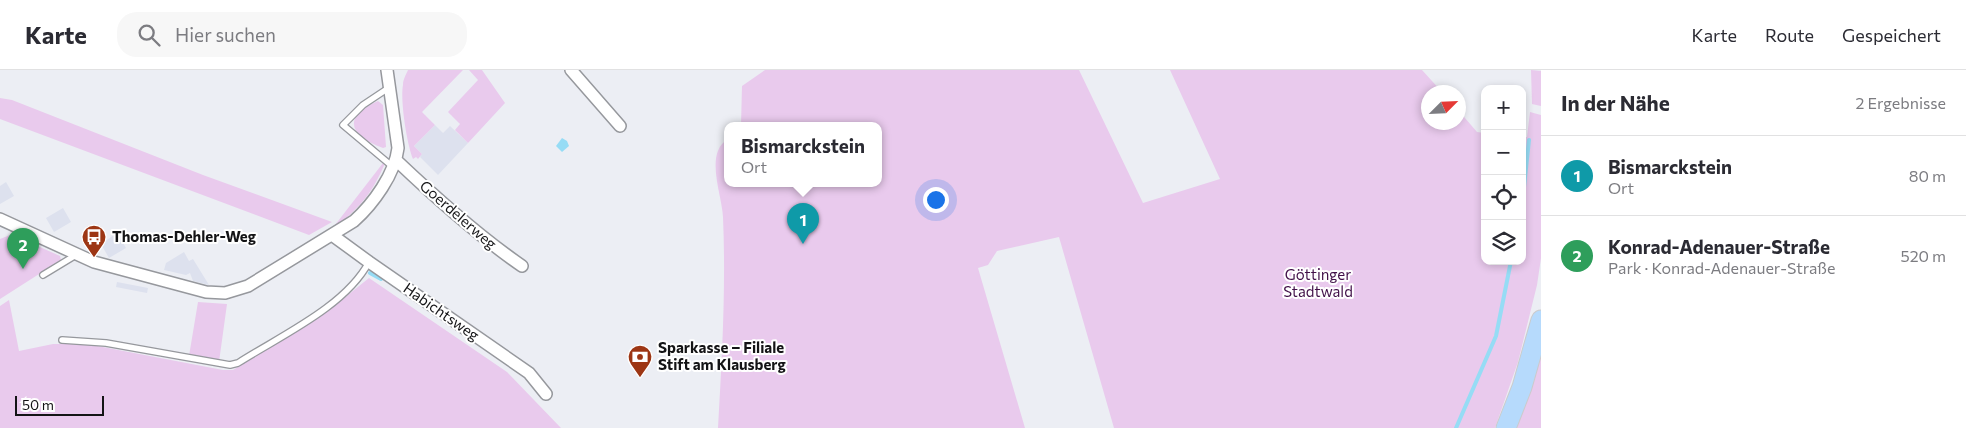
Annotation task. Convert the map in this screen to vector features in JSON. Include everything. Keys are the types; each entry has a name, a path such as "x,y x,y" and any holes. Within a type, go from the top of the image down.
{"main road":[{"path":"1506,428 1522,387 1541,320"}],"street":[{"path":"3,224 94,262 188,288 206,292 225,293 248,286 354,221 365,211 395,164 398,148 387,70"},
{"path":"571,70 620,126"},
{"name":"Goerdelerweg","path":"395,164 469,226 522,266"},
{"name":"Habichtsweg","path":"332,235 529,374 546,394"}],"lane":[{"name":"Goerdelerweg","path":"390,87 364,105 342,125 395,164"},
{"path":"43,275 76,255"},
{"path":"62,340 106,343 230,365 238,362 341,296 356,282 369,262"}],"shaded area":[{"path":"435,125 443,133 450,126 468,143 438,175 420,157 422,154 414,146"},
{"path":"6,182 14,196 0,204 0,186"},
{"path":"63,208 71,222 54,232 46,218"},
{"path":"117,233 126,248 109,258 101,244"},
{"path":"184,252 189,261 193,259 209,285 193,281 190,273 186,275 164,270 166,263"},
{"path":"117,282 148,288 147,293 116,287"}],"green space":[{"path":"408,70 463,70 422,112 435,125 414,146 422,154 418,159 416,157 413,159 406,133 403,111 403,83"},
{"path":"469,70 482,70 505,103 468,143 455,130 460,124 448,112 478,80"},
{"name":"Göttinger Stadtwald","path":"765,70 1079,70 1143,203 1220,179 1170,70 1422,70 1436,85 1421,85 1421,130 1466,130 1466,119 1477,132 1481,132 1481,265 1526,265 1526,137 1530,112 1541,115 1541,258 1537,285 1518,362 1495,428 1114,428 1059,237 997,251 988,265 978,268 1025,428 718,428 723,322 724,243 723,217 716,164 717,154 721,145 724,142 724,187 882,187 882,122 741,122 742,86"},
{"path":"1531,70 1541,71 1541,106 1532,104"},
{"path":"0,98 12,100 203,175 332,222 309,235 0,119"},
{"path":"378,101 383,105 386,147 383,148 363,138 354,126 354,120 358,114 366,107"},
{"path":"383,163 385,163 376,182 366,198 337,226 335,225"},
{"path":"10,235 60,256 61,260 0,299 0,239"},
{"path":"369,278 507,372 561,428 0,428 0,306 9,300 19,351 53,344 87,344 223,370 233,370 328,311"},
{"path":"198,302 227,304 219,362 189,356"},
{"path":"1541,354 1541,428 1517,428"}],"water":[{"path":"562,138 567,141 569,146 562,152 556,146"}],"waterway":[{"path":"1525,175 1529,140"},
{"path":"1456,428 1496,336 1510,265"},
{"path":"370,273 381,279"}],"place":[{"name":"Bismarckstein","path":"803,244"},
{"name":"Thomas-Dehler-Weg","path":"94,258"},
{"name":"Konrad-Adenauer-Straße","path":"23,269"},
{"name":"Sparkasse – Filiale Stift am Klausberg","path":"640,378"}]}
